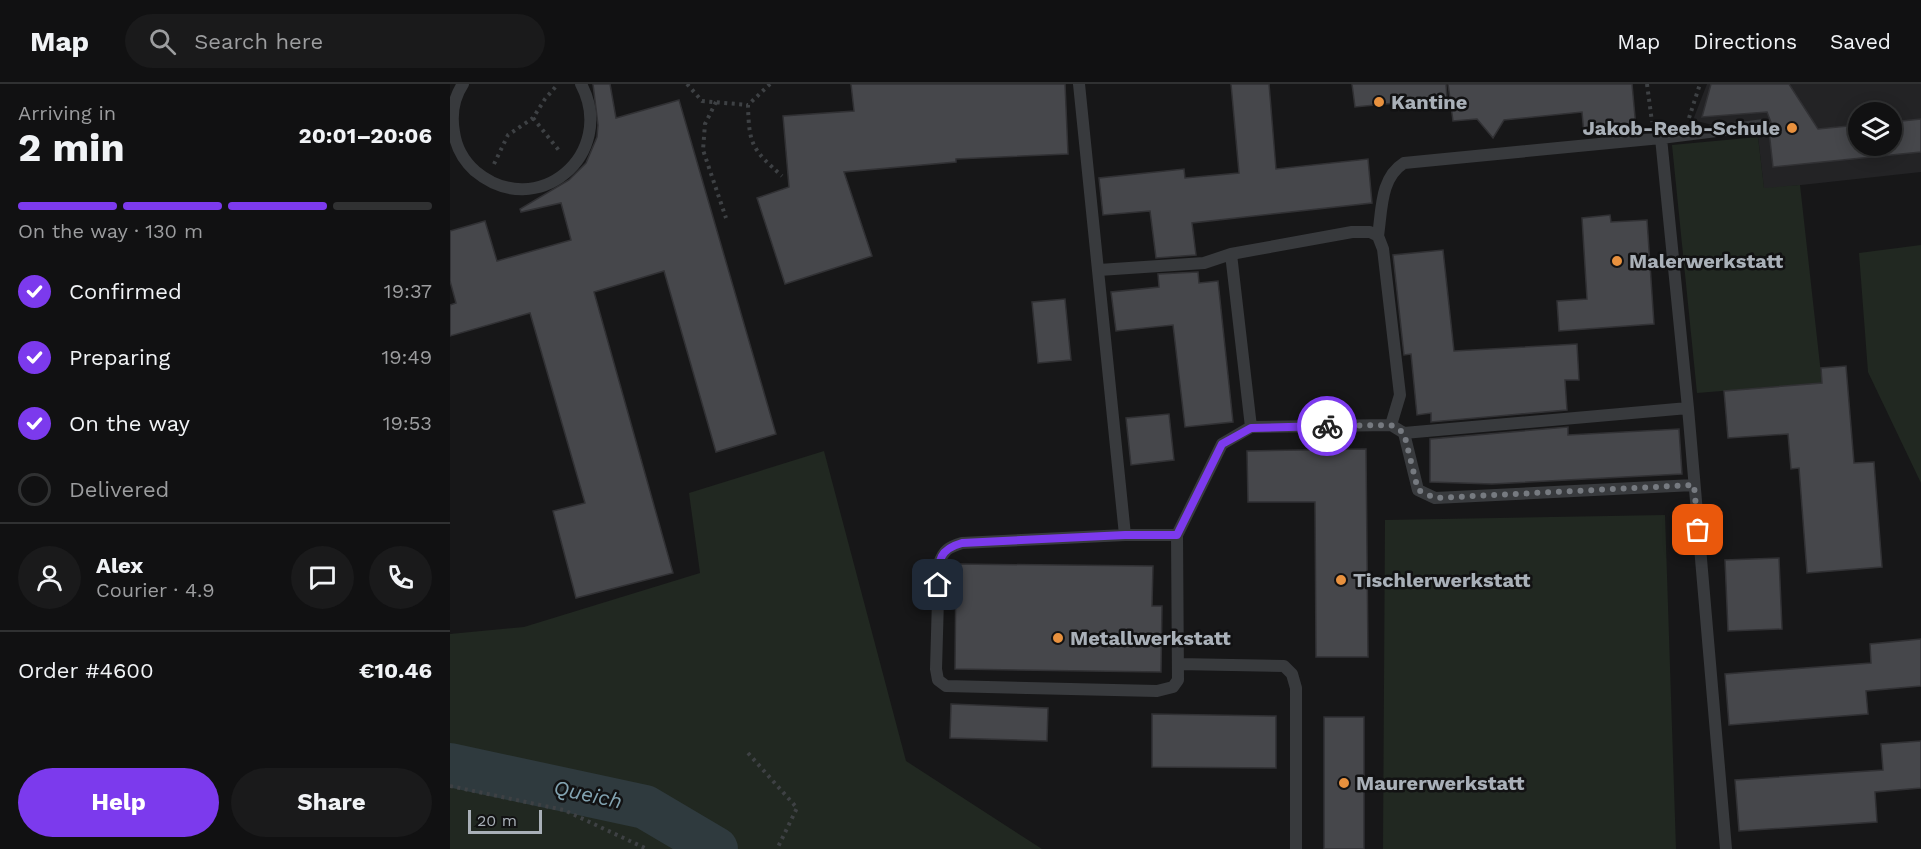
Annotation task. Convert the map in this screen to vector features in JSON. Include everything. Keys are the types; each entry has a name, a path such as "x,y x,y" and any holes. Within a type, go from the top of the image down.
{"lane":[{"path":"463,84 457,93 451,118 455,142 467,165 487,181 504,188 532,188 558,179 573,167 585,149 591,128 590,105 581,84"},
{"path":"1079,84 1125,535"},
{"path":"1391,425 1400,395 1383,249 1378,236 1388,179 1396,168 1404,163 1764,125"},
{"path":"1657,138 1688,408 1726,849"},
{"path":"1099,270 1204,263 1232,254 1352,232 1370,232 1378,236"},
{"path":"1232,254 1251,428"},
{"path":"1177,535 1125,535 962,543 949,546 939,564 936,669 938,680 946,686 1157,691 1173,687 1178,680 1177,535 1222,444 1251,428 1391,425 1404,433 1688,408"},
{"path":"1404,433 1418,490 1435,498 1694,485"},
{"path":"1178,664 1284,666 1292,674 1296,688 1296,849"}],"path":[{"path":"487,181 508,135 533,118 558,84"},
{"path":"687,84 702,101 748,105"},
{"path":"770,84 748,105 748,133 757,153 782,176"},
{"path":"1647,84 1657,138"},
{"path":"1683,135 1700,84"},
{"path":"716,102 705,124 703,150 726,218"},
{"path":"533,118 573,167"},
{"path":"748,753 797,808 777,849"},
{"path":"450,786 564,810 647,849"}],"shaded area":[{"name":"Jakob-Reeb-Schule","path":"1707,84 1921,84 1921,172 1764,189 1758,137 1693,120"},
{"path":"1758,137 1764,188 1800,185 1822,383 1697,393 1672,145"},
{"path":"1921,245 1921,483 1868,372 1859,253"},
{"path":"824,451 906,761 1042,849 450,849 450,634 524,627 700,573 689,493"},
{"path":"1665,515 1676,849 1383,849 1385,520"}],"building":[{"path":"593,84 610,84 616,118 679,100 776,434 716,452 664,271 594,292 673,573 576,598 553,511 585,503 530,313 450,336 450,305 456,303 450,281 450,231 485,221 497,261 571,240 561,203 521,212 520,209 569,180 586,163 597,137 598,125"},
{"path":"851,84 1065,84 1068,154 956,159 956,162 844,172 872,256 785,284 757,198 789,187 783,116 854,111"},
{"path":"1231,84 1269,84 1276,169 1368,159 1372,203 1192,223 1196,255 1156,258 1150,211 1103,215 1099,178 1184,169 1185,178 1239,173"},
{"name":"Kantine","path":"1352,84 1446,84 1447,98 1355,107"},
{"path":"1448,84 1632,84 1636,128 1584,134 1582,112 1504,120 1493,138 1477,119 1453,121"},
{"path":"1711,84 1789,84 1818,129 1848,126 1848,156 1882,156 1773,167 1769,131 1772,125 1767,112 1702,117"},
{"path":"1921,119 1921,152 1902,154 1902,121"},
{"name":"Malerwerkstatt","path":"1610,215 1611,222 1647,220 1654,324 1559,331 1557,301 1587,299 1582,218"},
{"path":"1443,250 1454,351 1577,344 1579,380 1565,380 1567,410 1431,422 1431,413 1417,415 1411,354 1404,355 1393,255"},
{"path":"1198,272 1199,283 1218,281 1233,422 1185,427 1173,325 1116,331 1111,292 1159,287 1158,274"},
{"path":"1065,299 1071,360 1038,363 1032,302"},
{"path":"1846,366 1854,463 1874,462 1882,567 1807,573 1799,468 1791,469 1788,434 1728,438 1724,391 1822,383 1821,368"},
{"path":"1169,414 1174,460 1131,465 1126,418"},
{"path":"1568,427 1568,435 1679,429 1682,474 1492,484 1430,482 1430,439"},
{"name":"Tischlerwerkstatt","path":"1366,449 1368,657 1316,657 1315,502 1248,502 1247,451"},
{"path":"1779,558 1782,629 1728,631 1725,560"},
{"name":"Metallwerkstatt","path":"956,564 1153,566 1152,606 1162,606 1161,672 955,669"},
{"path":"1921,639 1921,686 1866,691 1868,714 1729,725 1725,674 1871,663 1870,644"},
{"path":"951,704 1048,708 1047,741 950,738"},
{"path":"1152,714 1276,716 1276,768 1152,767"},
{"name":"Maurerwerkstatt","path":"1324,717 1364,717 1364,849 1324,849"},
{"path":"1921,741 1921,788 1875,792 1877,822 1739,831 1735,780 1883,770 1881,744"}],"waterway":[{"name":"Queich","path":"450,765 645,807 716,849"}],"way so far":[{"path":"1327,426 1391,425 1404,433 1418,490 1435,498 1694,485 1698,530"}],"place":[{"name":"Kantine","path":"1379,102"},
{"name":"Jakob-Reeb-Schule","path":"1792,128"},
{"name":"Malerwerkstatt","path":"1617,261"},
{"name":"Tischlerwerkstatt","path":"1341,580"},
{"name":"Metallwerkstatt","path":"1058,638"},
{"name":"Maurerwerkstatt","path":"1344,783"}],"route":[{"path":"938,585 942,555 949,546 962,543 1125,535 1177,535 1222,444 1251,428 1327,426"}]}
